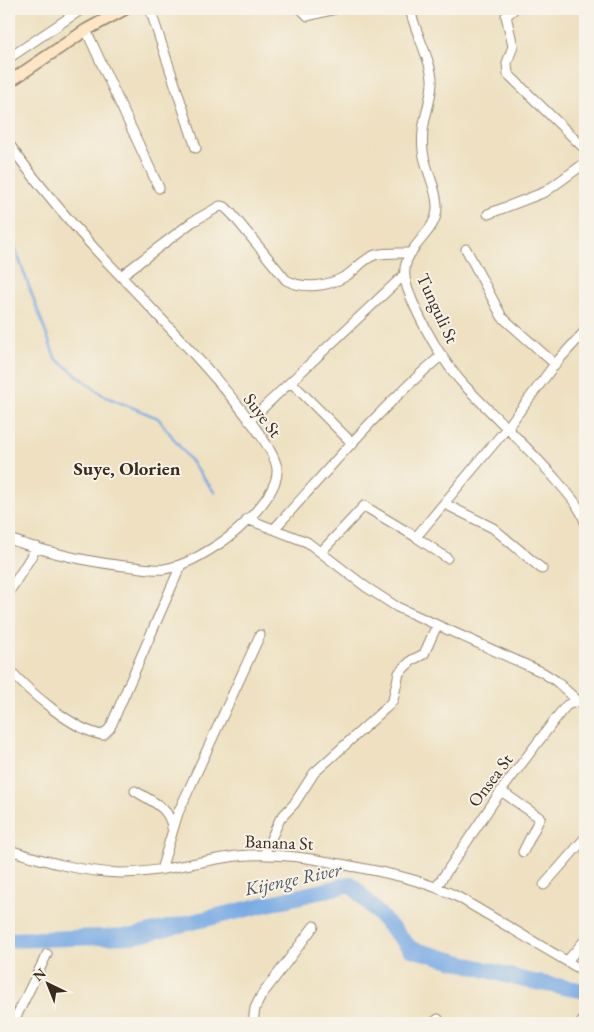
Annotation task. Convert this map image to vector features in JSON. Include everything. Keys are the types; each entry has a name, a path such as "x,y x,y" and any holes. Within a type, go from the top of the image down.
{"main road":[{"path":"9,82 86,30 125,9"}],"street":[{"path":"9,58 70,12 82,9"},
{"path":"150,9 196,148"},
{"path":"301,9 308,16 312,16 336,9"},
{"name":"Tunguli St","path":"410,9 413,25 432,77 422,135 423,153 437,206 432,222 411,253 404,268 403,276 409,293 442,355 456,375 538,459 583,511 585,522"},
{"path":"514,9 506,16 513,46 507,64 508,74 585,148"},
{"path":"86,30 159,188"},
{"name":"Suye St","path":"9,144 68,218 190,350 250,421 274,458 277,469 272,490 228,538 205,554 181,565 162,569 111,565 9,539"},
{"path":"488,214 545,192 585,163"},
{"path":"121,276 192,222 220,206 224,206 232,214 286,280 291,283 312,286 328,283 347,276 375,255 411,253"},
{"path":"466,249 502,317 555,364"},
{"path":"250,421 403,276"},
{"path":"416,537 507,428 555,364 585,331"},
{"path":"275,528 417,375 442,355"},
{"path":"291,382 352,444"},
{"path":"445,504 493,528 542,569"},
{"path":"321,552 364,506 447,558"},
{"path":"247,518 307,542 366,587 397,607 542,672 582,702"},
{"path":"9,592 37,547"},
{"path":"9,669 39,698 87,731 103,736 110,728 181,565"},
{"path":"264,854 280,819 294,804 314,773 390,704 399,672 412,660 424,654 437,625"},
{"path":"161,870 172,828 203,756 260,635"},
{"name":"Onsea St","path":"437,886 501,791 567,705 582,702"},
{"path":"135,791 167,811 171,819 172,828"},
{"path":"501,791 540,818 523,852"},
{"path":"544,885 585,838"},
{"name":"Banana St","path":"9,850 50,862 100,872 161,870 236,856 264,854 328,861 407,876 437,886 568,960 585,972"},
{"path":"253,1023 253,1014 261,996 314,926"},
{"path":"568,960 585,940"},
{"path":"13,1023 46,954"},
{"path":"581,1023 585,1018"}],"waterway":[{"path":"9,238 14,245 55,358 104,396 158,418 215,493"},
{"name":"Kijenge River","path":"9,940 134,936 351,884 411,949 524,980 585,991"}],"district":[{"name":"Suye, Olorien","path":"127,468"}]}
